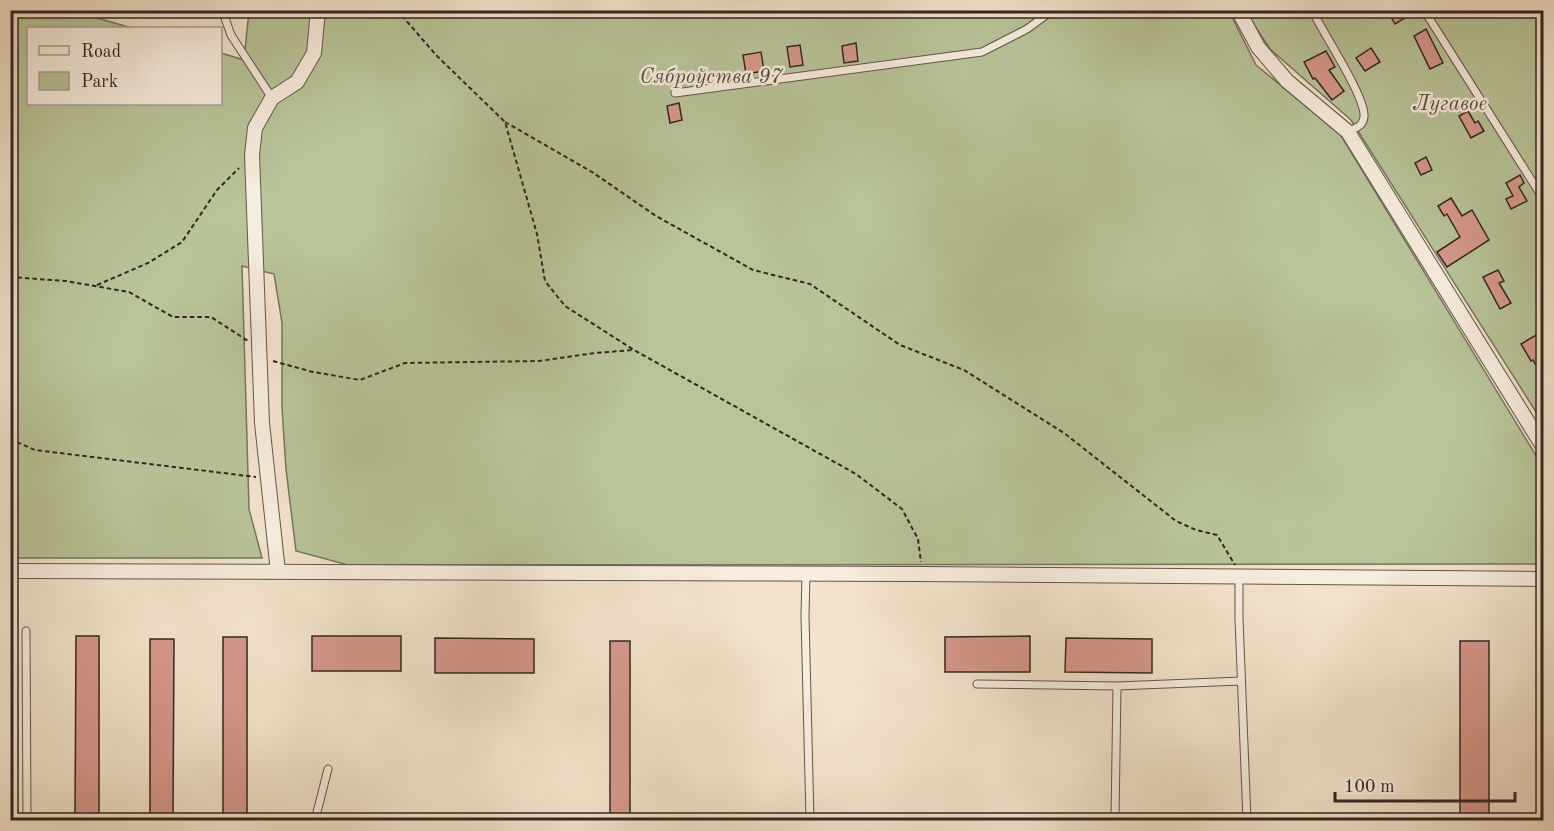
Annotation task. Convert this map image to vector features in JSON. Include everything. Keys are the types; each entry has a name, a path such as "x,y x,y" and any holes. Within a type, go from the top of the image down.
{"street":[{"path":"278,572 262,423 252,155 255,128 272,99 297,82 314,53 318,10"},
{"path":"1238,10 1258,47 1287,81 1348,132 1544,448"},
{"path":"10,571 922,574 1237,570 1544,579"}],"lane":[{"path":"222,10 231,35 272,99"},
{"path":"675,93 982,52 1027,29 1053,10"},
{"path":"1312,10 1357,90 1364,110 1364,118 1360,126 1348,132"},
{"path":"1424,10 1544,200"},
{"path":"1237,570 1247,820"},
{"path":"806,573 810,820"},
{"path":"26,632 27,820"},
{"path":"977,684 1117,686 1241,681"},
{"path":"1115,820 1117,686"},
{"path":"315,820 328,769"}],"path":[{"path":"397,10 435,55 505,122 592,171 656,216 753,270 810,284 900,345 964,370 1064,433 1176,521 1217,535 1237,570"},
{"path":"505,122 537,234 545,281 565,306 634,350 856,474 902,510 918,539 922,574"},
{"path":"98,285 148,263 182,242 217,190 252,155"},
{"path":"10,278 66,281 129,292 173,317 211,317 260,349 274,362 360,380 405,363 539,362 595,353 634,350"},
{"path":"10,439 35,450 268,478"}],"green space":[{"name":"Сяброўства 97","path":"11,11 72,11 128,27 27,27 27,105 222,105 222,53 244,60 249,11 1229,11 1256,65 1340,134 1543,467 1543,564 348,565 296,551 286,469 282,408 282,323 274,274 242,266 249,509 262,558 11,558"},
{"name":"Лугавое","path":"1245,11 1543,11 1543,423 1351,120 1270,49"}],"building":[{"path":"1387,10 1418,10 1395,24"},
{"path":"1426,29 1443,63 1430,69 1414,36"},
{"path":"856,43 858,61 844,63 842,46"},
{"path":"800,45 803,65 790,67 787,47"},
{"path":"1371,48 1380,62 1365,71 1356,58"},
{"path":"1326,51 1335,67 1329,70 1344,91 1332,100 1315,78 1313,79 1304,62"},
{"path":"761,52 764,71 746,74 743,55"},
{"path":"679,103 682,120 670,123 667,106"},
{"path":"1468,111 1475,123 1478,121 1484,131 1471,138 1459,116"},
{"path":"1426,157 1432,170 1421,175 1415,163"},
{"path":"1520,175 1524,183 1519,187 1527,201 1511,209 1506,199 1513,196 1506,183"},
{"path":"1451,198 1462,216 1472,210 1489,240 1447,267 1437,252 1460,237 1447,214 1444,216 1438,206"},
{"path":"1498,270 1504,281 1499,283 1511,303 1500,309 1483,277"},
{"path":"1538,334 1544,345 1544,380 1521,344"},
{"path":"76,636 99,636 99,820 75,820"},
{"path":"312,636 401,636 401,671 312,671"},
{"path":"1030,636 1030,672 945,672 945,637"},
{"path":"223,637 247,637 247,820 223,820"},
{"path":"435,638 534,639 534,673 435,673"},
{"path":"1066,638 1152,639 1152,673 1065,672"},
{"path":"150,639 174,639 173,820 150,820"},
{"path":"610,641 630,641 630,820 610,820"},
{"path":"1460,641 1489,641 1489,820 1460,820"}]}
